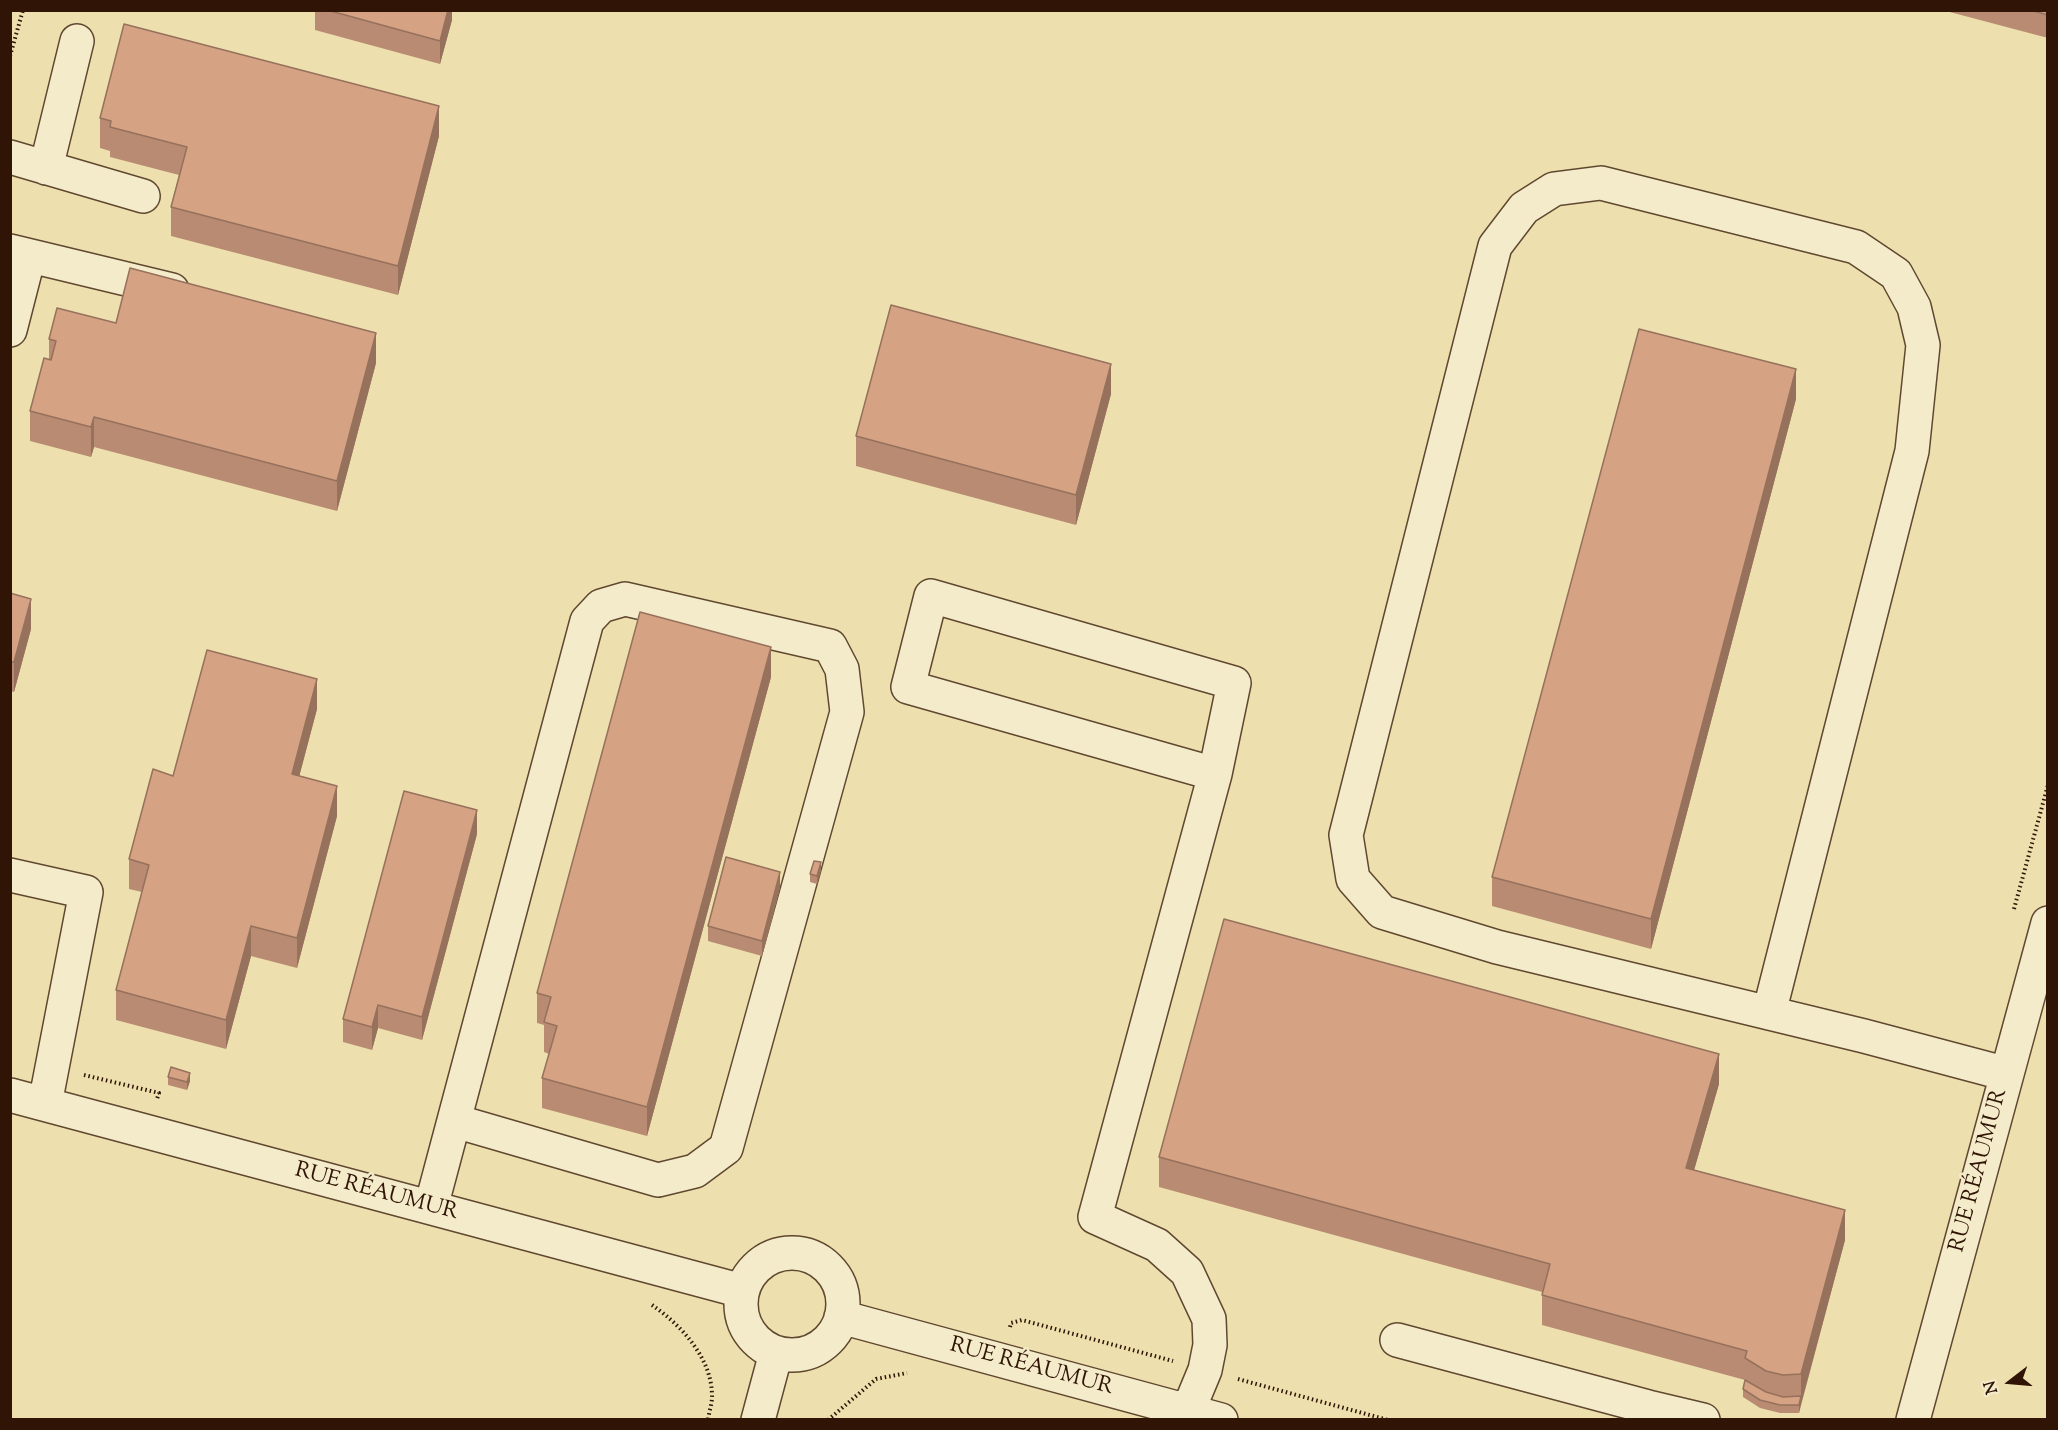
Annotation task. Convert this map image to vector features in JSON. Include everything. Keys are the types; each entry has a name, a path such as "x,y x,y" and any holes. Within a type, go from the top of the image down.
{"street":[{"path":"46,168 77,41"},
{"path":"10,158 143,196"},
{"path":"1769,1013 1912,451 1923,345 1914,308 1896,274 1856,247 1601,183 1554,189 1524,208 1495,246 1346,835 1353,879 1382,912 1497,947 1863,1036 2007,1074"},
{"path":"10,330 20,254 176,291"},
{"path":"1188,1410 1205,1370 1210,1346 1209,1319 1187,1272 1157,1245 1095,1218 1215,774 1234,683 932,596 908,687 1215,774"},
{"path":"431,1208 587,621 601,606 625,599 830,646 842,669 847,712 726,1148 695,1171 658,1180 455,1120"},
{"path":"10,875 86,892 45,1104"},
{"name":"RUE RÉAUMUR","path":"1913,1419 2048,923"},
{"name":"RUE RÉAUMUR","path":"10,1095 742,1291"},
{"path":"781,1254 805,1254 820,1261 840,1285 843,1301 841,1317 835,1332 823,1345 809,1352 792,1355 776,1353 762,1346 751,1335 744,1321 741,1306 742,1291 748,1276 759,1264 781,1254"},
{"name":"RUE RÉAUMUR","path":"841,1317 1221,1419"},
{"path":"1397,1340 1646,1413 1703,1419"},
{"path":"758,1419 776,1353"}],"path":[{"path":"10,56 23,10"},
{"path":"2040,811 2048,814"}],"building":[{"path":"327,10 448,10 440,41"},
{"path":"2030,10 2048,10 2048,15"},
{"path":"124,24 439,106 398,266 171,207 187,147 110,127 111,121 100,118"},
{"path":"130,268 376,333 337,481 94,417 91,427 30,411 44,358 51,360 56,341 49,339 57,308 116,323"},
{"path":"891,305 1111,364 1076,495 856,436"},
{"path":"1639,329 1796,369 1651,919 1492,877"},
{"path":"10,593 31,599 14,662 10,662"},
{"path":"640,612 771,647 647,1107 542,1078 557,1026 544,1022 551,997 537,993"},
{"path":"207,650 317,679 292,774 337,786 297,938 251,926 226,1020 116,990 149,865 129,859 153,769 173,776"},
{"path":"404,791 477,810 422,1017 378,1005 372,1027 343,1019"},
{"path":"726,857 780,872 762,941 708,926"},
{"path":"814,861 821,862 817,876 810,874"},
{"path":"1224,919 1719,1054 1686,1168 1845,1210 1801,1374 1783,1375 1766,1371 1745,1358 1747,1351 1542,1295 1550,1264 1159,1157"},
{"path":"171,1067 190,1073 187,1082 168,1077"},
{"path":"1745,1380 1766,1392 1783,1397 1801,1396 1799,1405 1780,1405 1760,1400 1743,1389"}]}
